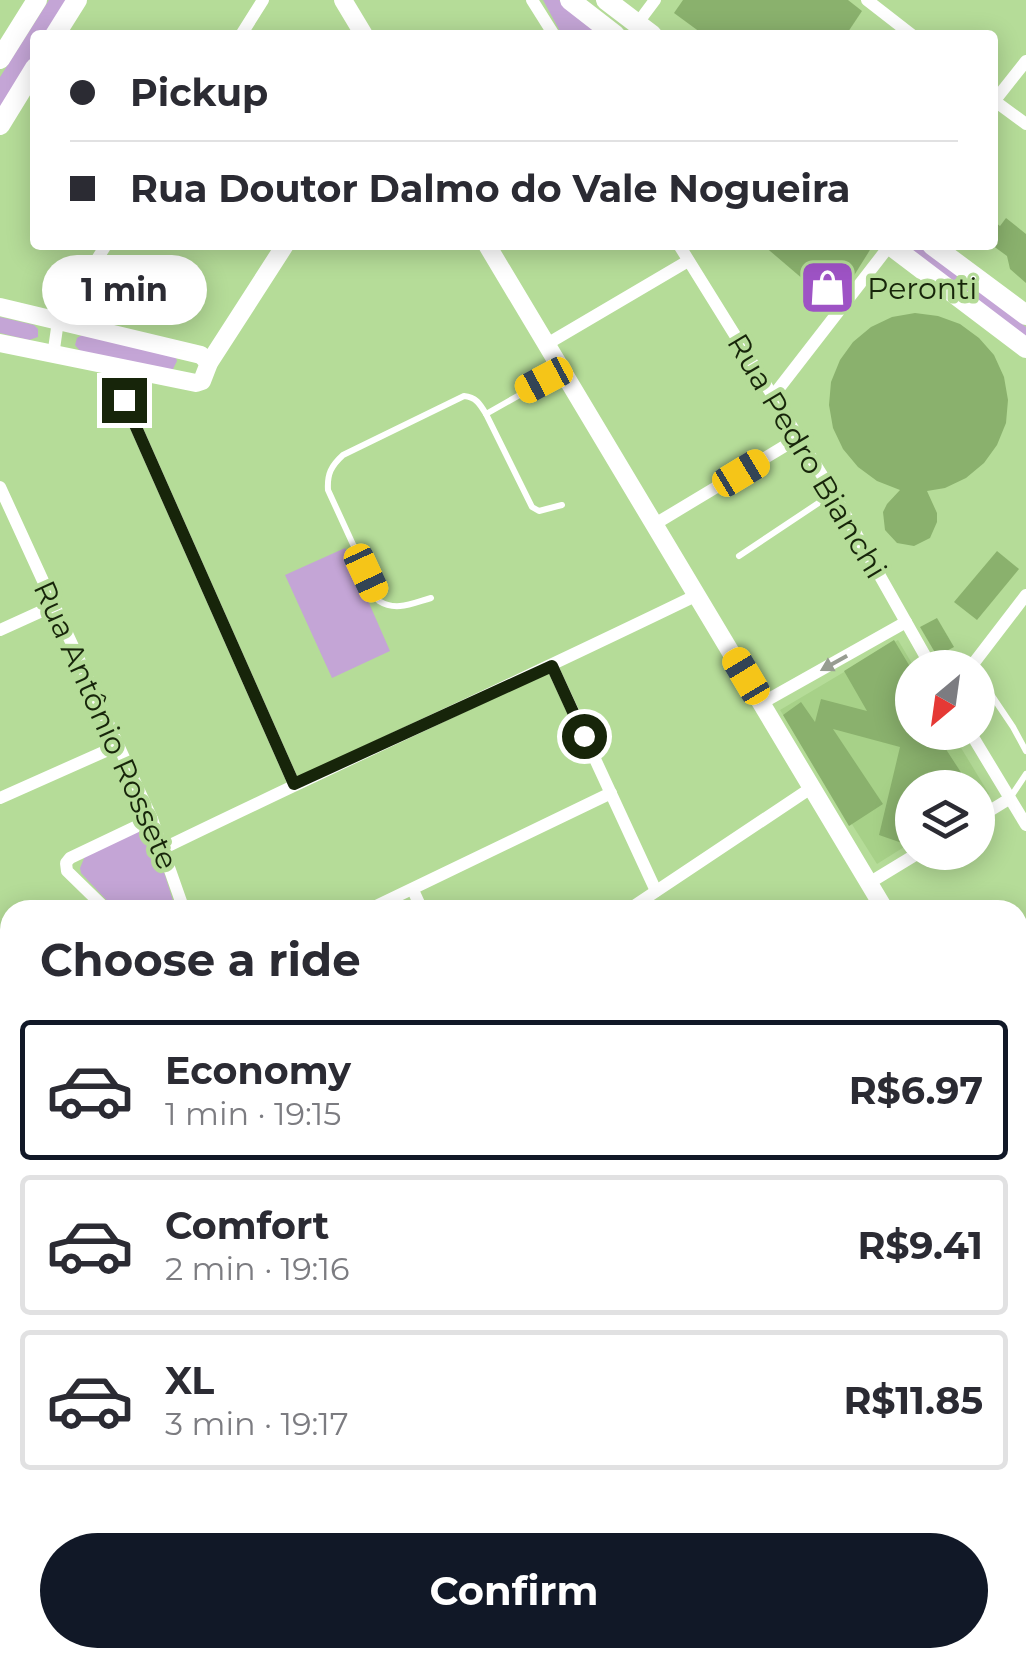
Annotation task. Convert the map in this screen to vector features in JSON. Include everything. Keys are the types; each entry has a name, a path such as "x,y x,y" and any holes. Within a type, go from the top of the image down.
{"main road":[{"path":"0,59 36,0"},
{"path":"58,30 76,0"},
{"path":"343,0 361,30"},
{"path":"570,0 609,30"},
{"path":"606,0 645,30"},
{"path":"0,124 30,76"},
{"path":"0,343 196,383 202,381 209,363 282,250"},
{"path":"490,250 876,900"},
{"path":"897,250 1026,348"},
{"path":"939,250 1026,315"},
{"path":"0,307 201,355 209,363"}],"street":[{"path":"243,30 263,0"},
{"path":"532,0 551,30"},
{"path":"645,30 655,0"},
{"path":"867,0 906,30"},
{"path":"998,95 1026,61"},
{"path":"998,104 1026,124"},
{"path":"53,356 58,321 103,250"},
{"name":"Rua Pedro Bianchi","path":"682,250 832,493 922,650"},
{"path":"773,396 886,250"},
{"path":"547,344 688,261"},
{"path":"110,366 294,784"},
{"path":"656,524 798,438"},
{"name":"Rua Antônio Rossete","path":"0,487 152,819 181,900"},
{"path":"164,848 697,594"},
{"path":"986,650 1026,595"},
{"path":"0,630 53,606"},
{"path":"762,703 906,622"},
{"path":"552,666 656,891"},
{"path":"0,798 117,746"},
{"path":"980,750 1026,825"},
{"path":"643,900 812,788"},
{"path":"390,900 611,793"},
{"path":"995,808 1009,799"},
{"path":"97,900 67,870 66,863 152,819"},
{"path":"869,884 895,868"},
{"path":"412,890 417,900"}],"lane":[{"path":"486,414 563,371"},
{"path":"431,598 398,607 379,600 328,490 333,464 343,455 464,396 472,397 486,414 532,507 538,511 562,505"},
{"path":"739,556 832,493"},
{"path":"995,702 1026,752"},
{"path":"1009,799 1026,774"}],"shaded area":[{"path":"49,0 72,0 52,30 30,30 30,65 0,111 0,77"},
{"path":"543,0 559,0 598,30 559,30"},
{"path":"912,250 926,250 1026,327 1026,337"},
{"path":"0,317 34,325 38,337 29,340 0,333"},
{"path":"82,335 175,355 177,361 172,371 81,352 75,345"},
{"path":"345,548 390,651 332,678 285,575"},
{"path":"898,640 904,650 895,650 895,750 962,750 974,770 895,770 895,853 877,864 780,710"},
{"path":"144,829 154,841 173,900 107,900 81,873 85,856"}],"building":[{"path":"683,0 848,0 862,11 849,30 697,30 674,13"},
{"path":"1006,218 1026,234 1026,283 1010,269 1007,256 998,249 1000,226"},
{"name":"Peronti","path":"769,250 870,250 831,303"},
{"path":"915,313 960,324 979,338 994,355 1004,377 1008,400 1006,423 984,463 966,478 927,491 937,522 930,538 914,546 897,543 885,530 883,512 900,490 877,481 858,467 833,428 829,405 831,382 853,342 892,317"},
{"path":"997,551 1019,569 977,620 954,602"},
{"path":"937,618 954,647 933,650 920,627"},
{"path":"894,640 900,650 895,650 895,746 833,729 883,804 849,826 783,715 801,702 815,722 821,699 867,711 844,671"},
{"path":"899,750 946,750 959,770 895,770 895,841 879,835"}],"place":[{"name":"Peronti","path":"828,288"}],"route":[{"path":"124,400 294,784 552,666 584,736"}]}
